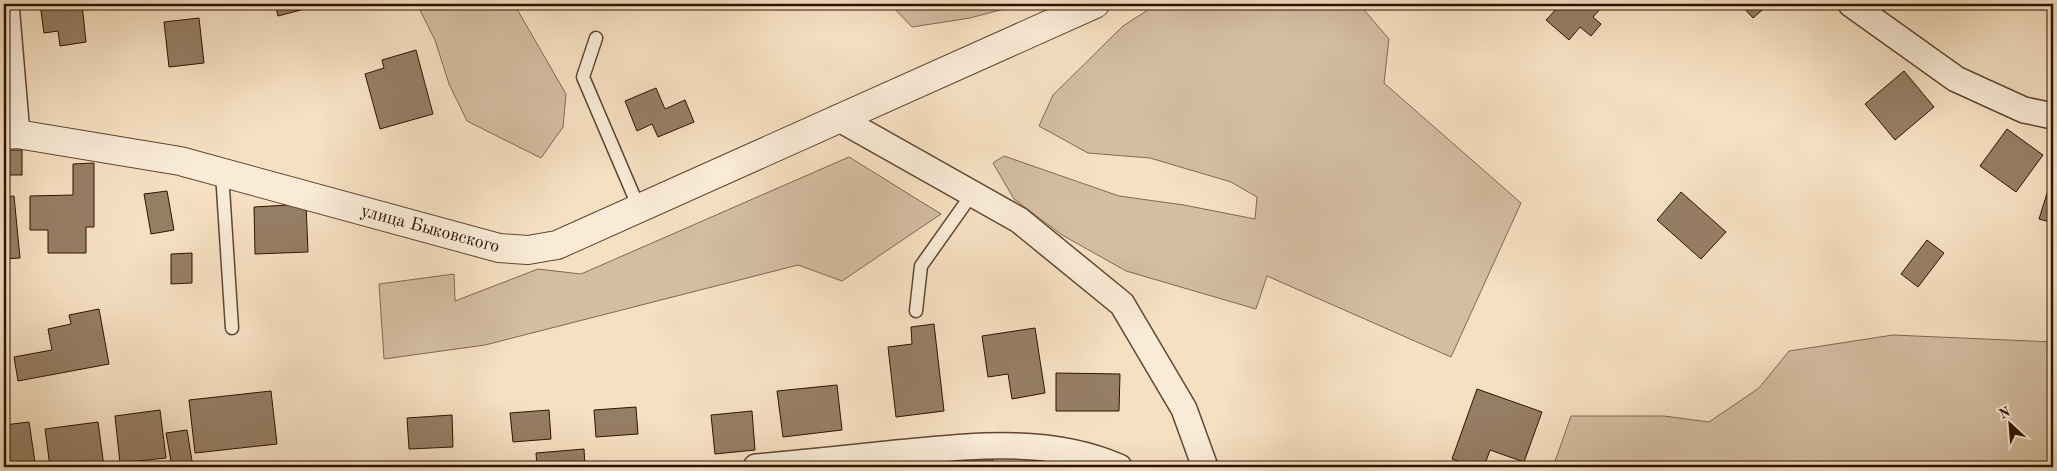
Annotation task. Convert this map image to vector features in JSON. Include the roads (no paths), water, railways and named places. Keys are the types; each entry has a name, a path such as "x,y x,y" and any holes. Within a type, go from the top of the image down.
{"street":[{"path":"6,4 10,134"},
{"name":"улица Быковского","path":"10,134 180,161 499,248 528,250 557,246 1095,4"},
{"path":"1851,4 1956,80 2024,110 2053,116"},
{"path":"838,118 1018,220 1122,304 1184,409 1205,467"},
{"path":"756,467 987,444 1048,448 1101,459 1119,467"}],"lane":[{"path":"596,38 583,77 639,208"},
{"path":"222,173 232,328"},
{"path":"916,312 921,266 972,194"}]}
